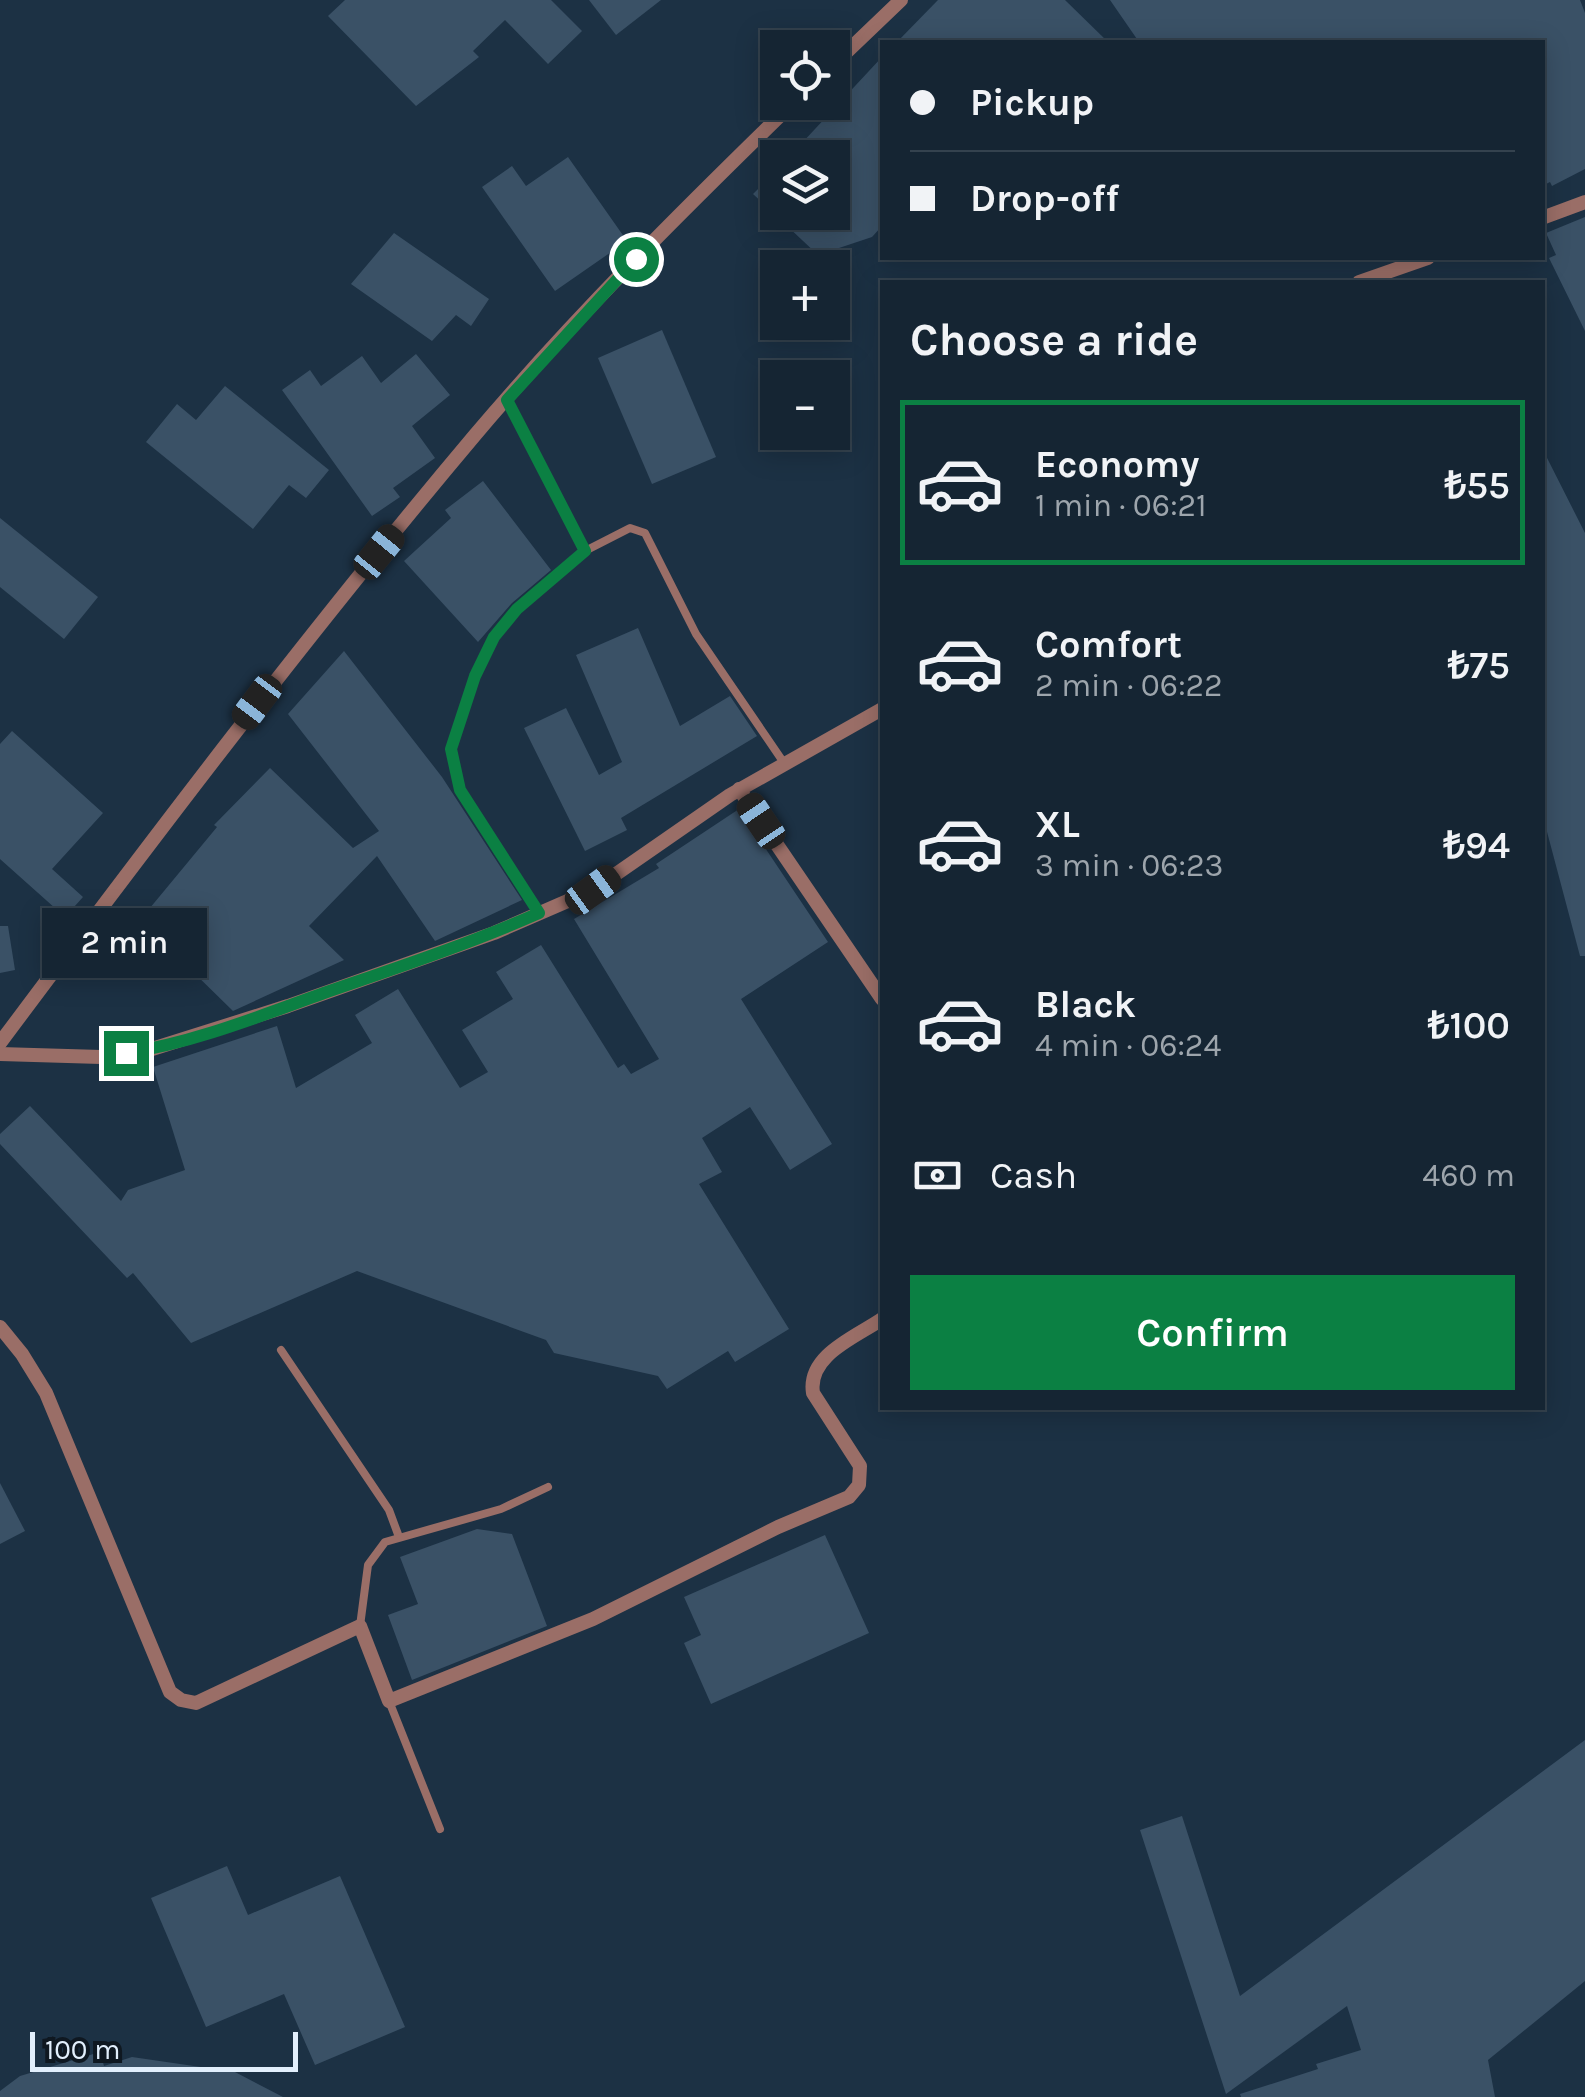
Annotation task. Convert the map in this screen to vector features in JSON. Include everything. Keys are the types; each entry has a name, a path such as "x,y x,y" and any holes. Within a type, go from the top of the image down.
{"street":[{"path":"850,49 901,0"},
{"path":"0,1044 257,702 507,400 661,231 775,120"},
{"path":"1545,217 1585,202"},
{"path":"1364,280 1422,260"},
{"path":"0,1054 101,1057 152,1049 494,933 593,890 740,789 880,709"},
{"path":"740,789 880,996"},
{"path":"0,1327 46,1394 170,1692 188,1703 203,1702 360,1626 389,1701 593,1619 848,1497 858,1486 860,1466 813,1392 812,1378 823,1358 880,1320"}],"lane":[{"path":"507,400 585,551"},
{"path":"539,913 460,790 451,749 475,676 494,637 517,609 585,551 630,528 645,533 696,634 784,763"},
{"path":"280,1350 389,1510 399,1536"},
{"path":"360,1626 368,1565 385,1542 501,1509 548,1487"},
{"path":"389,1701 440,1829"}],"building":[{"path":"345,0 551,0 582,31 548,64 505,20 473,51 479,57 416,106 328,16"},
{"path":"589,0 661,0 616,35"},
{"path":"938,0 1065,0 1106,40 899,40"},
{"path":"1110,0 1580,0 1585,13 1585,169 1552,186 1550,182 1545,184 1545,40 1138,40"},
{"path":"880,59 880,228 872,237 833,250 813,250 791,230 850,230 850,140 805,140 823,120 850,120 850,91"},
{"path":"568,157 627,241 555,291 482,187 512,166 526,186"},
{"path":"1585,217 1585,331 1549,258 1556,255 1546,233"},
{"path":"394,233 489,299 471,326 456,315 432,341 351,284"},
{"path":"662,330 716,457 652,484 598,358"},
{"path":"416,354 450,395 412,426 435,458 393,488 400,497 372,516 282,390 310,370 321,386 362,356 381,383"},
{"path":"225,386 329,470 306,498 289,485 253,529 146,442 177,404 196,420"},
{"path":"1545,454 1585,533 1585,956 1580,956 1546,828"},
{"path":"483,481 551,570 512,603 478,642 404,561 451,518 445,510"},
{"path":"0,518 98,597 64,639 0,587"},
{"path":"638,628 680,726 730,696 757,736 621,818 627,830 585,851 524,728 566,708 599,775 622,762 576,655"},
{"path":"344,651 442,777 522,900 435,941 377,856 309,926 344,960 233,1011 140,920 217,827 214,825 270,768 353,848 379,831 288,714"},
{"path":"12,731 103,813 52,869 83,897 65,917 0,859 0,744"},
{"path":"739,809 828,942 741,999 832,1144 790,1170 750,1107 702,1138 722,1172 699,1184 789,1329 735,1362 728,1351 667,1389 658,1376 554,1353 546,1340 357,1271 191,1343 133,1273 127,1278 0,1144 0,1134 30,1106 121,1201 128,1190 185,1170 153,1067 277,1026 296,1088 372,1043 355,1015 398,989 460,1088 488,1072 462,1030 513,999 496,972 541,945 618,1068 624,1064 631,1074 659,1059 574,919 659,868 656,864"},
{"path":"0,926 8,926 15,970 0,973"},
{"path":"0,1483 25,1531 0,1544"},
{"path":"477,1529 512,1534 547,1626 412,1680 388,1615 418,1604 400,1557"},
{"path":"825,1535 869,1633 711,1704 684,1643 701,1635 684,1597"},
{"path":"1585,1740 1585,1981 1488,2060 1495,2097 1241,2097 1240,2094 1318,2069 1316,2064 1361,2050 1347,2006 1226,2094 1140,1830 1182,1816 1240,1996"},
{"path":"227,1866 248,1915 340,1876 405,2027 315,2065 284,1994 206,2027 151,1898"},
{"path":"100,2052 104,2066 132,2057 235,2072 283,2097 0,2097 0,2091 20,2076"}],"route":[{"path":"126,1053 152,1049 288,1006 494,933 539,913 460,790 452,763 453,735 494,637 517,609 585,551 507,400 636,259"}]}
